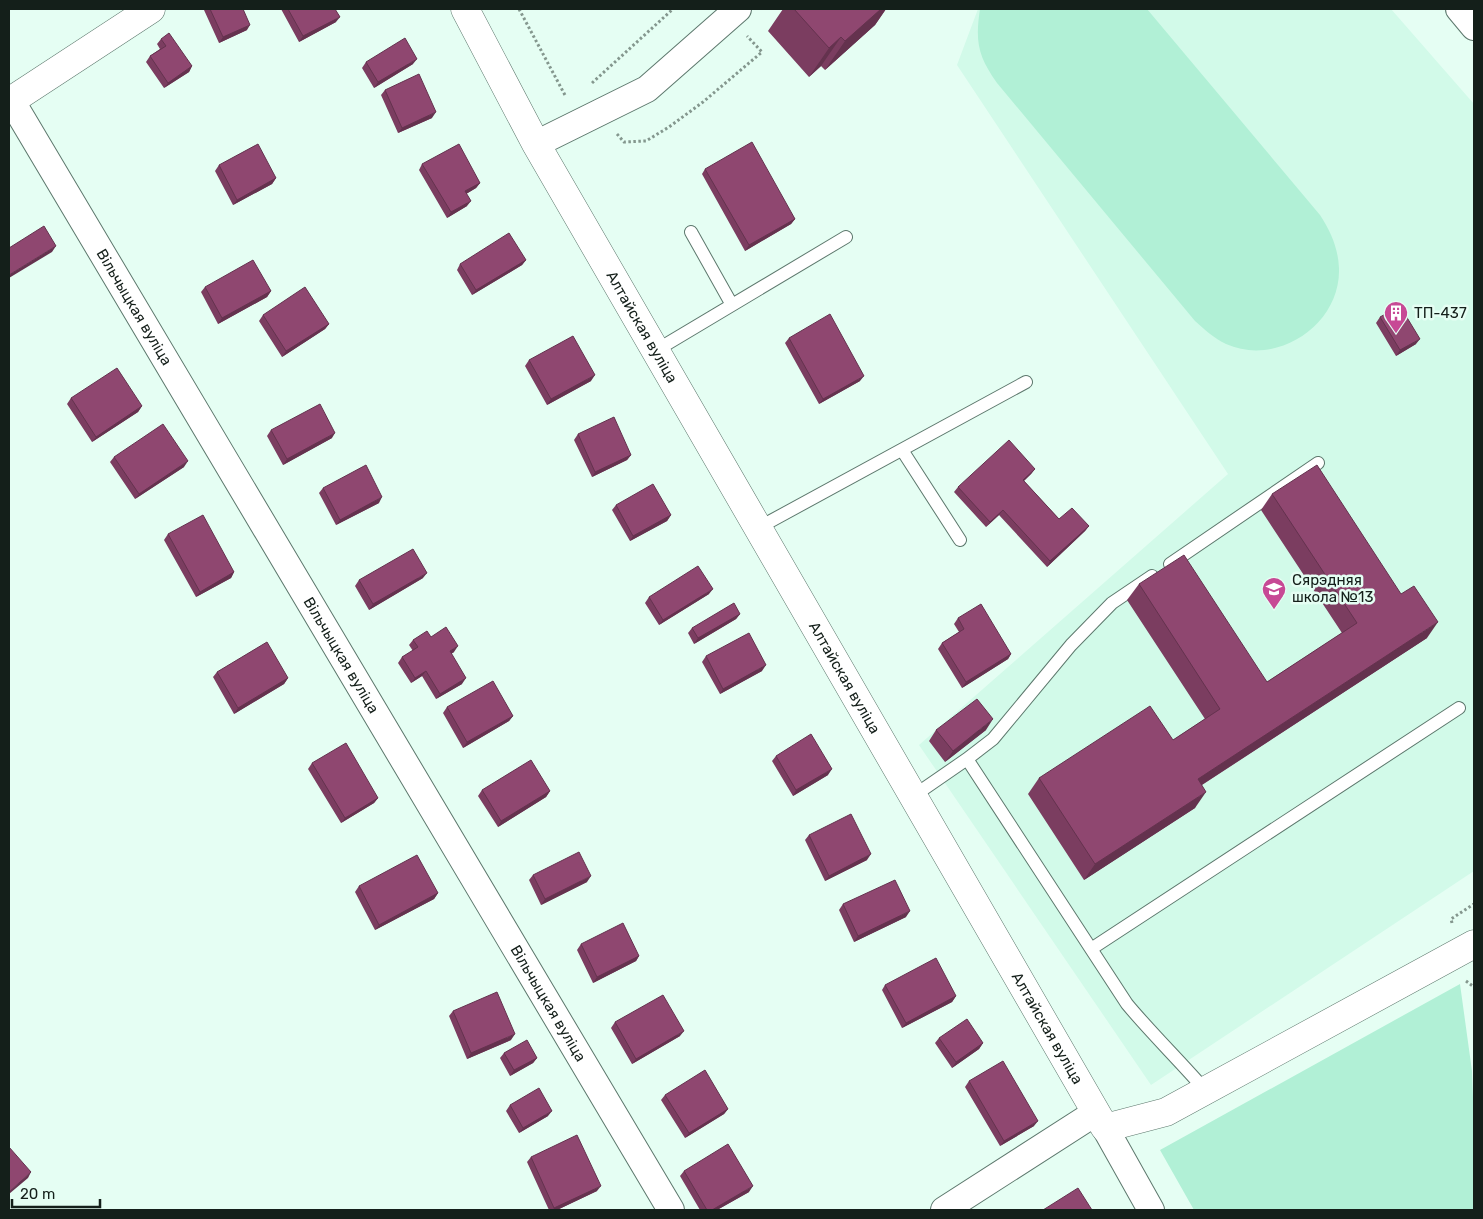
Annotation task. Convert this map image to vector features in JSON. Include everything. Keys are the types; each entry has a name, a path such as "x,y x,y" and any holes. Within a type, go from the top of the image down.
{"main road":[{"path":"10,101 151,9"},
{"name":"Алтайская вуліца","path":"465,9 536,144 1100,1120"},
{"path":"1100,1120 1166,1112 1474,944"}],"street":[{"path":"536,144 647,89 738,9"},
{"path":"1458,9 1474,27"},
{"name":"Вільчыцкая вуліца","path":"10,101 671,1210"},
{"path":"944,1210 1100,1120"},
{"name":"Алтайская вуліца","path":"1100,1120 1151,1210"}],"lane":[{"path":"691,232 732,305"},
{"path":"655,351 846,237"},
{"path":"758,528 1026,382"},
{"path":"902,450 960,540"},
{"path":"912,797 968,759 993,739 1071,645 1112,603 1318,463"},
{"path":"1091,949 1459,708"},
{"path":"968,759 1127,1004 1205,1090"}],"path":[{"path":"520,9 570,104"},
{"path":"590,85 673,9"}],"shaded area":[{"name":"Сярэдняя школа №13","path":"978,9 1391,9 1474,104 1474,871 1151,1085 919,745 1228,474 957,65"},
{"path":"980,9 1147,9 1320,215 1333,240 1339,268 1337,289 1329,307 1318,323 1302,336 1285,345 1265,350 1246,350 1222,342 1195,321 997,83 986,65 979,48"},
{"path":"1460,984 1472,1071 1474,1210 1194,1210 1160,1150"}],"building":[{"path":"210,9 243,9 250,25 223,37"},
{"path":"288,9 335,9 340,17 303,36"},
{"path":"794,9 881,9 845,41 841,37 829,48"},
{"path":"169,33 192,66 168,83 150,56 166,46 161,39"},
{"path":"405,38 417,59 378,82 366,62"},
{"path":"419,74 436,112 402,128 385,90"},
{"path":"752,142 795,219 749,245 705,169"},
{"path":"258,144 276,178 237,200 219,165"},
{"path":"459,144 480,183 465,191 471,201 451,212 422,164"},
{"path":"44,226 56,246 9,275 9,248"},
{"path":"509,233 526,260 476,290 460,264"},
{"path":"253,260 271,291 222,318 205,287"},
{"path":"305,287 329,324 286,351 263,315"},
{"name":"ТП-437","path":"1400,306 1420,339 1400,350 1380,317"},
{"path":"830,314 864,376 823,399 789,338"},
{"path":"573,336 595,375 551,399 529,360"},
{"path":"117,368 142,406 96,437 71,398"},
{"path":"320,404 335,433 287,459 271,430"},
{"path":"614,417 631,455 595,472 578,434"},
{"path":"163,424 188,461 139,494 114,457"},
{"path":"1009,440 1035,469 1023,480 1059,519 1072,508 1089,526 1050,561 1003,510 990,522 958,487"},
{"path":"366,465 382,497 340,520 323,488"},
{"path":"1317,465 1401,594 1414,586 1438,622 1198,779 1206,792 1095,864 1039,778 1150,706 1173,740 1220,709 1139,584 1184,555 1267,682 1357,623 1272,494"},
{"path":"653,484 671,515 633,536 616,505"},
{"path":"203,515 234,572 200,592 168,534"},
{"path":"413,549 427,573 373,604 359,580"},
{"path":"698,566 713,589 663,620 649,597"},
{"path":"734,603 740,614 698,638 692,628"},
{"path":"981,604 1011,654 966,682 942,643 964,629 958,618"},
{"path":"446,627 458,646 450,651 466,678 440,694 426,671 415,678 402,657 418,647 413,640 427,631 431,637"},
{"path":"749,633 766,665 723,689 706,656"},
{"path":"267,642 288,678 238,708 217,672"},
{"path":"493,681 513,716 467,742 447,707"},
{"path":"977,699 993,719 953,751 936,730"},
{"path":"811,734 832,769 796,790 776,756"},
{"path":"346,743 378,798 345,818 312,763"},
{"path":"531,760 550,791 501,821 482,790"},
{"path":"851,814 871,854 829,876 809,835"},
{"path":"579,852 591,876 545,899 533,875"},
{"path":"417,855 438,893 379,925 359,886"},
{"path":"895,880 910,911 858,936 843,904"},
{"path":"623,923 639,956 597,977 581,944"},
{"path":"936,958 956,996 906,1023 885,985"},
{"path":"497,992 515,1034 471,1053 453,1011"},
{"path":"663,995 684,1031 636,1059 615,1022"},
{"path":"967,1019 983,1043 956,1062 939,1038"},
{"path":"527,1040 537,1058 514,1070 504,1053"},
{"path":"1003,1061 1038,1121 1004,1141 969,1081"},
{"path":"705,1070 728,1109 689,1133 665,1095"},
{"path":"539,1088 552,1111 523,1128 510,1105"},
{"path":"577,1135 601,1186 554,1208 531,1157"},
{"path":"728,1144 753,1186 712,1210 707,1210 684,1171"},
{"path":"9,1147 31,1172 9,1192"},
{"path":"1078,1188 1092,1210 1043,1210"}],"place":[{"name":"ТП-437","path":"1396,334"},
{"name":"Сярэдняя школа №13","path":"1274,610"}]}
